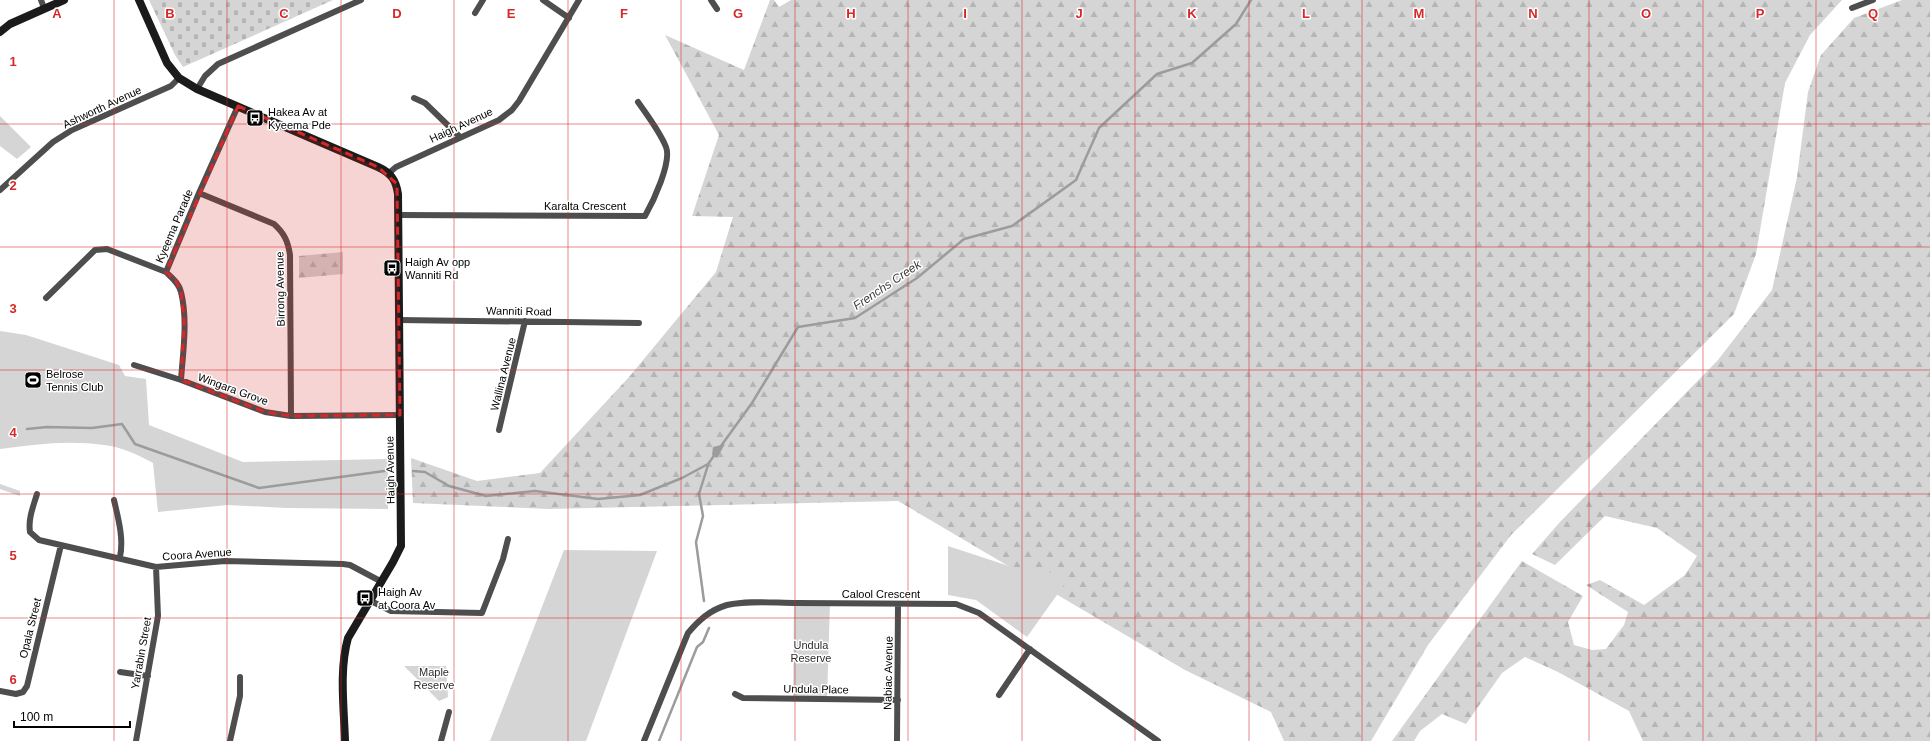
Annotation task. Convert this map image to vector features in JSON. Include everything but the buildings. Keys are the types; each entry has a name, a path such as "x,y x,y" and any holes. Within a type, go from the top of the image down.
{"street":[{"path":"41,0 44,8"},
{"path":"0,32 10,24 64,0"},
{"path":"138,0 167,63 179,78 197,88 389,173"},
{"path":"197,88 205,76 218,64 361,0"},
{"path":"475,13 483,0"},
{"path":"543,0 569,18"},
{"name":"Haigh Avenue","path":"344,741 343,668 348,638 382,582 401,546 398,215 397,184 389,173 396,167 499,120 512,110 519,101 579,0"},
{"path":"711,0 717,9"},
{"path":"1852,8 1873,0"},
{"name":"Ashworth Avenue","path":"0,190 53,142 72,130 171,86 179,78"},
{"path":"414,98 425,103 460,137"},
{"name":"Karalta Crescent","path":"398,215 645,216 653,203 667,157 666,147 638,102"},
{"name":"Kyeema Parade","path":"182,380 184,322 181,292 176,281 166,272 199,192 238,106"},
{"name":"Birrong Avenue","path":"199,192 274,224 283,233 288,243 290,255 291,416"},
{"path":"46,298 95,250 107,249 166,272"},
{"name":"Wanniti Road","path":"398,320 639,322"},
{"name":"Wallina Avenue","path":"499,430 525,321"},
{"name":"Wingara Grove","path":"134,365 182,380 265,412 291,416 400,415"},
{"name":"Coora Avenue","path":"37,494 30,518 30,532 39,540 156,567 225,561 343,564 350,565 382,582"},
{"path":"114,500 120,526 122,550 120,558"},
{"path":"371,601 391,611 482,613 503,559 508,539"},
{"name":"Opala Street","path":"0,690 16,694 23,692 27,686 61,545"},
{"name":"Yarrabin Street","path":"136,741 158,616 156,567"},
{"name":"Calool Crescent","path":"644,741 688,633 698,620 712,610 728,605 743,603 898,605 956,604 979,613 1158,741"},
{"name":"Nabiac Avenue","path":"897,741 898,605"},
{"path":"999,695 1030,650"},
{"path":"120,672 148,676"},
{"path":"230,741 240,696 240,677"},
{"name":"Undula Place","path":"735,694 744,698 898,700"},
{"path":"441,741 449,712"}],"highlighted area":[{"path":"238,106 378,167 397,184 400,415 291,416 265,412 181,380 184,322 181,292 176,281 166,272"}],"green space":[{"path":"149,0 333,0 183,67 175,55"},
{"path":"770,0 774,0 779,7 791,0 1842,0 1810,35 1785,83 1756,254 1734,314 1511,535 1428,645 1371,741 1284,741 1271,712 1185,670 898,501 549,509 413,503 411,458 477,481 540,473 629,377 716,272 733,217 692,216 719,135 665,35 744,70"},
{"path":"1902,0 1930,0 1930,741 1643,741 1629,711 1558,672 1525,657 1502,673 1466,724 1442,714 1420,731 1414,741 1392,741 1522,561 1583,596 1568,622 1574,645 1592,650 1606,649 1624,625 1628,612 1586,585 1600,580 1644,605 1685,575 1697,556 1657,528 1605,516 1555,565 1532,554 1560,522 1718,360 1772,290 1797,177 1808,92 1821,55 1854,18"},
{"path":"0,116 31,147 17,159 0,146"},
{"path":"343,252 343,274 299,278 299,256"},
{"path":"0,331 26,335 119,365 125,376 146,379 149,425 243,462 388,459 388,509 287,508 227,505 158,512 153,463 130,452 111,446 78,443 39,444 0,449"},
{"path":"0,484 20,491 20,496 0,489"},
{"path":"948,546 1015,568 1038,569 1069,578 1027,637 976,600 948,595"},
{"path":"564,550 657,551 586,741 490,741"},
{"name":"Undula Reserve","path":"794,603 830,603 827,699 793,699"},
{"name":"Maple Reserve","path":"404,666 446,666 448,697 439,701"}],"shaded area":[{"path":"725,444 717,458 712,455 713,447"}],"waterway":[{"name":"Frenchs Creek","path":"721,446 752,403 798,327 855,318 917,278 964,239 1012,226 1076,180 1099,128 1157,74 1192,63 1236,24 1251,0"},
{"path":"27,429 47,427 92,428 122,424 135,444 259,488 392,470"},
{"name":"Frenchs Creek","path":"413,471 425,472 449,486 486,496 535,491 598,499 640,495 682,478 708,464 716,453"},
{"path":"704,601 696,542 703,516 699,494 708,465"},
{"path":"659,741 697,647 703,642 709,628"}],"place":[{"name":"Hakea Av at Kyeema Pde","path":"255,118"},
{"name":"Haigh Av opp Wanniti Rd","path":"392,268"},
{"name":"Belrose Tennis Club","path":"33,380"},
{"name":"Haigh Av at Coora Av","path":"365,598"}]}
